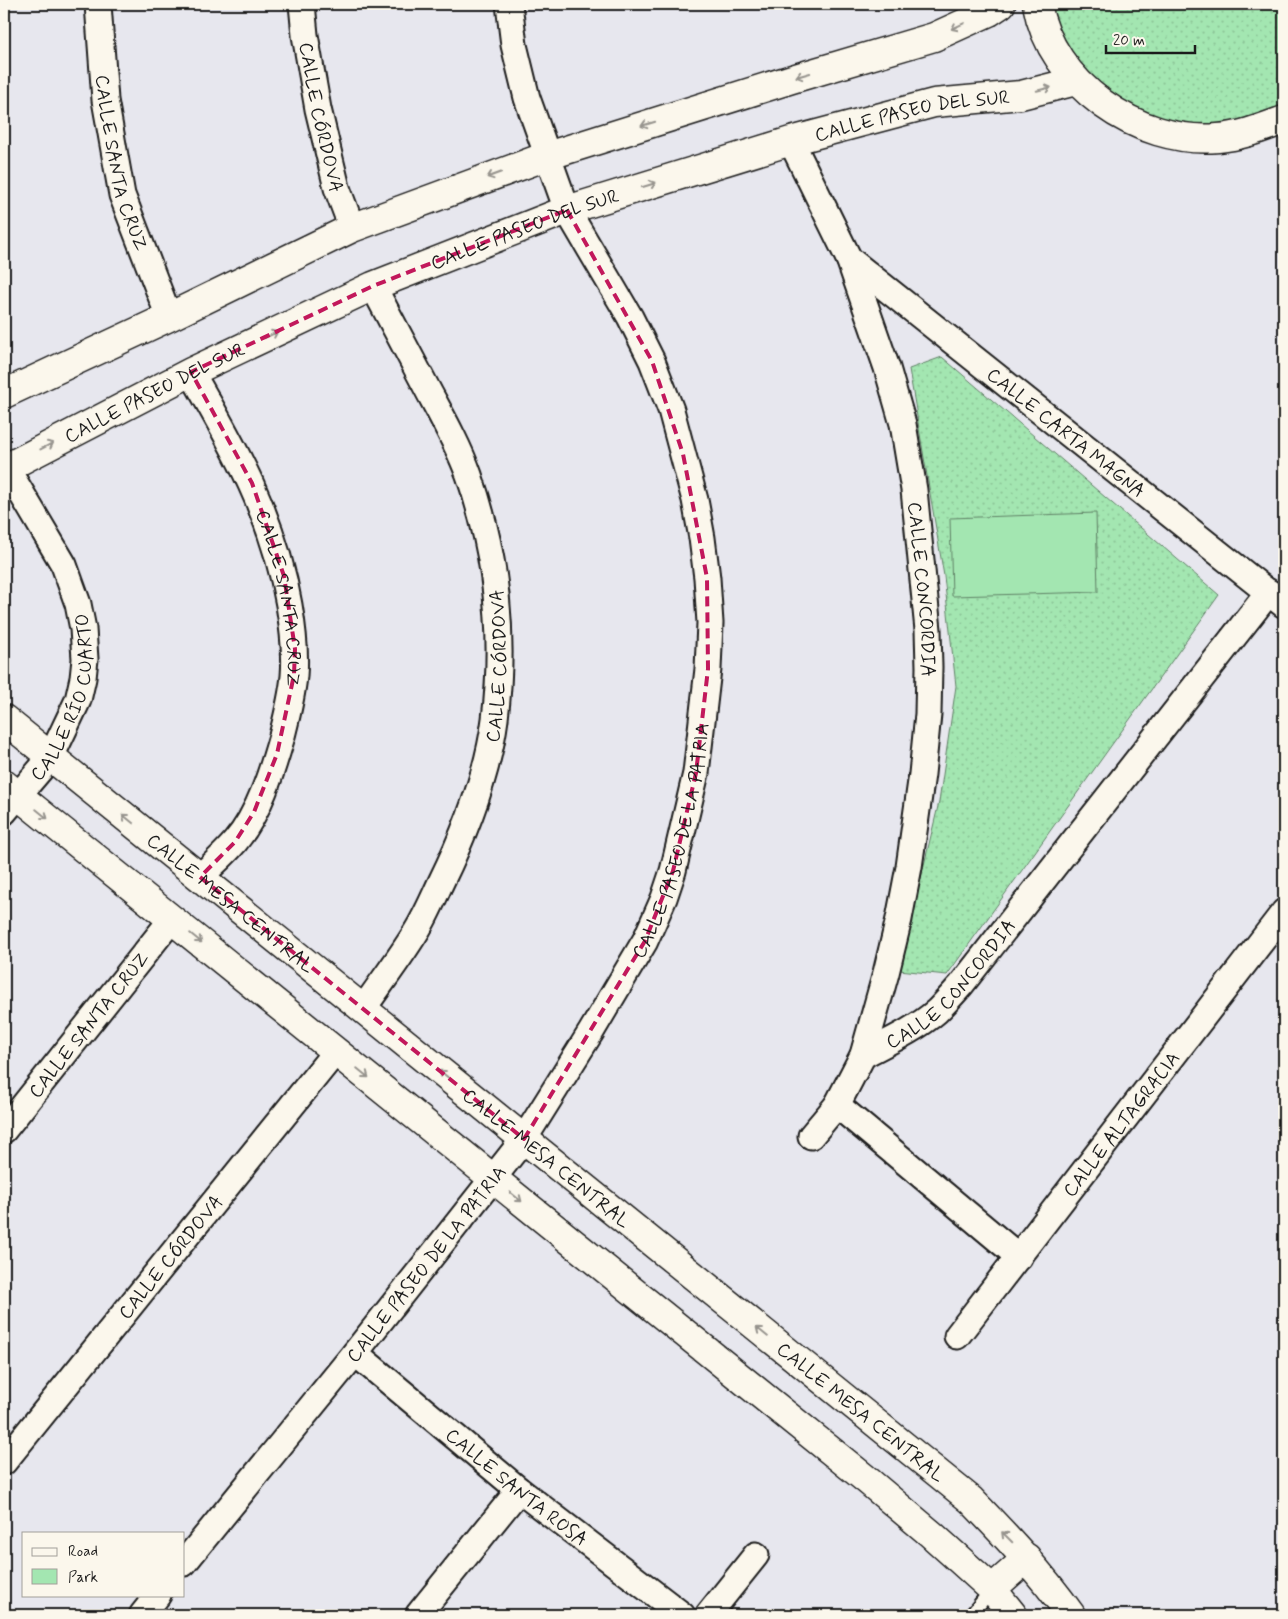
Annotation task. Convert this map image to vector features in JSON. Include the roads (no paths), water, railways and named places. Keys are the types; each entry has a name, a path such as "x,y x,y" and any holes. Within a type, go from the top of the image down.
{"main road":[{"path":"4,394 169,317 352,228 546,156 934,37 989,12 1001,4"},
{"path":"1037,4 1047,35 1060,59 1076,81 1098,102 1124,118 1152,130 1182,137 1217,138 1252,132 1284,120"},
{"name":"CALLE PASEO DEL SUR","path":"5,468 192,372 373,286 567,210 791,141 934,103 1021,94 1076,81"},
{"name":"CALLE MESA CENTRAL","path":"4,719 970,1500 1027,1558 1071,1615"},
{"path":"9,797 172,919 867,1480 932,1534 992,1589 1013,1615"},
{"path":"992,1589 1027,1558"}],"street":[{"name":"CALLE SANTA CRUZ","path":"98,4 105,100 122,194 169,317"},
{"name":"CALLE CÓRDOVA","path":"302,4 305,35 318,110 336,188 352,228"},
{"name":"CALLE PASEO DE LA PATRIA","path":"185,1563 524,1139 645,941 664,898 673,871 696,773 708,669 710,623 702,538 690,482 671,410 652,361 630,317 567,210 546,156 527,98 514,45 509,4"},
{"name":"CALLE CONCORDIA","path":"791,141 849,259 887,368 903,424 914,490 930,667 928,714 922,774 900,919 863,1055 837,1105 811,1136"},
{"name":"CALLE CARTA MAGNA","path":"849,259 1276,598"},
{"name":"CALLE CÓRDOVA","path":"363,1009 417,930 454,856 474,804 494,721 499,657 492,562 469,476 445,423 373,286"},
{"name":"CALLE SANTA CRUZ","path":"192,372 238,454 264,514 284,576 295,649 290,704 268,782 254,812 235,842 200,877"},
{"name":"CALLE RÍO CUARTO","path":"5,468 64,566 78,604 83,629 85,659 78,700 51,757 9,797"},
{"name":"CALLE CONCORDIA","path":"863,1055 921,1023 936,1011 961,985 1276,598"},
{"name":"CALLE ALTAGRACIA","path":"957,1336 1284,912"},
{"name":"CALLE SANTA CRUZ","path":"4,1130 172,919"},
{"name":"CALLE CÓRDOVA","path":"4,1462 336,1051"},
{"path":"837,1105 1019,1257"},
{"name":"CALLE SANTA ROSA","path":"354,1353 519,1490 682,1615"},
{"path":"418,1615 519,1490"},
{"path":"708,1615 756,1555"},
{"path":"142,1615 157,1596"}],"lane":[{"path":"971,1615 992,1589"}]}
